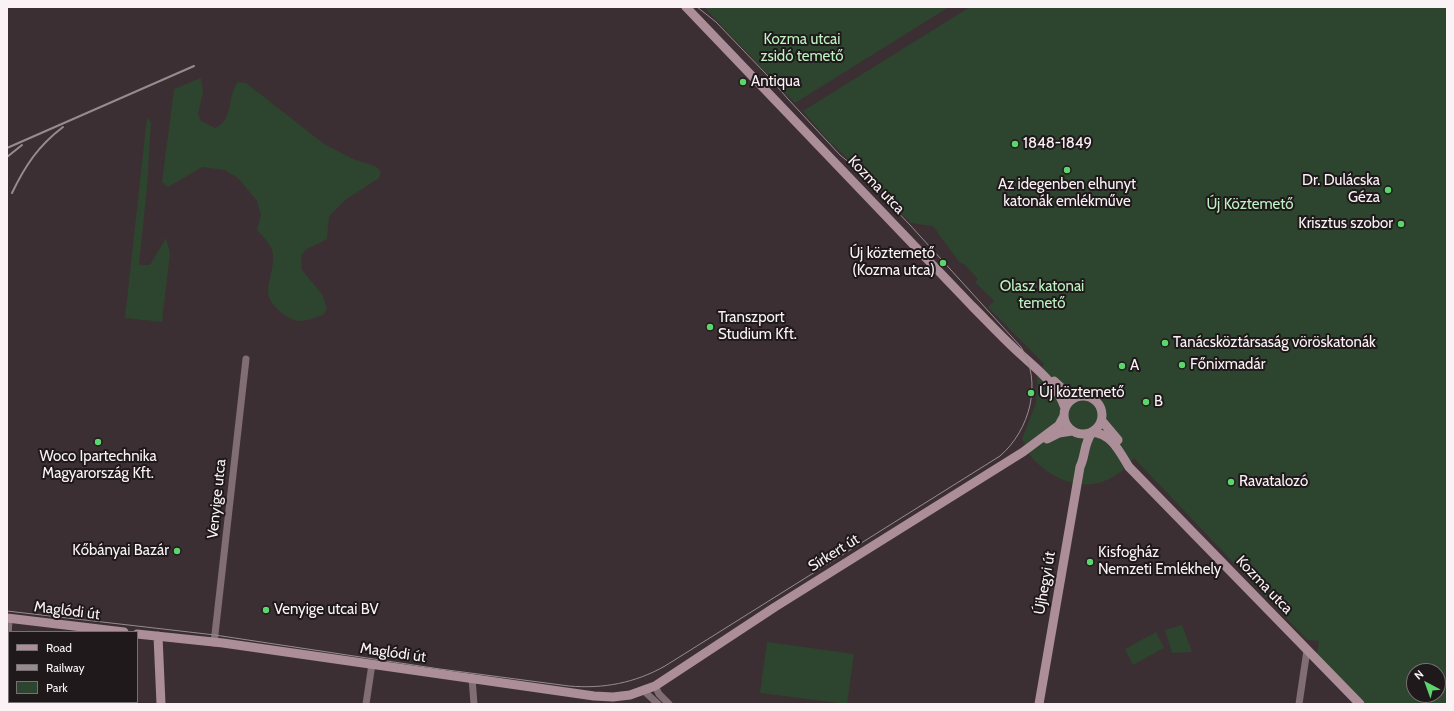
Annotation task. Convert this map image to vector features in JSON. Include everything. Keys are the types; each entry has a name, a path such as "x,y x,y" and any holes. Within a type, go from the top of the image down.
{"street":[{"name":"Kozma utca","path":"686,7 972,306 1015,350 1048,379 1061,397 1066,424 1072,431 1084,435 1092,432 1103,435 1111,440 1129,467 1360,704"},
{"name":"Venyige utca","path":"214,643 246,359"},
{"name":"Kozma utca","path":"1048,379 1055,382 1076,397 1089,396 1097,401 1102,410 1102,421 1123,448 1132,469"},
{"path":"1064,412 1070,400 1076,397"},
{"name":"Sírkert út","path":"655,686 781,602 1030,447 1059,425 1064,412"},
{"path":"1092,432 1102,421"},
{"name":"Sírkert út","path":"1030,447 1059,433 1072,431"},
{"name":"Újhegyi út","path":"1039,704 1080,467 1079,445 1072,431"},
{"name":"Újhegyi út","path":"1080,467 1083,461 1086,444 1092,432"},
{"name":"Maglódi út","path":"8,618 116,631"},
{"path":"7,658 8,618"},
{"name":"Maglódi út","path":"138,634 372,664 594,696 622,696 644,691 655,686"},
{"path":"158,636 161,704"},
{"path":"1299,704 1307,650"},
{"path":"366,704 372,664"},
{"path":"472,678 474,704"},
{"path":"655,686 659,694 669,704"},
{"path":"644,691 658,704"}],"green space":[{"name":"Kozma utcai zsidó temető","path":"704,7 949,7 795,103"},
{"name":"Új Köztemető","path":"970,7 1447,7 1447,704 1366,704 1317,654 1319,641 1307,640 1134,458 1121,472 1096,484 1075,483 1064,480 1045,470 1037,463 1030,455 1022,439 1036,403 1037,376 1044,364 988,307 994,301 975,282 978,279 964,264 959,262 933,226 911,223 833,144 832,145 803,111"},
{"path":"201,78 203,92 198,114 201,121 215,128 221,124 228,113 234,88 238,82 246,83 324,144 353,159 375,166 381,171 379,178 345,200 329,216 327,239 307,249 301,255 302,270 322,294 327,309 323,315 306,320 295,320 285,315 271,302 268,287 273,260 272,250 268,242 257,230 261,215 257,201 238,178 225,170 202,167 168,187 162,182 174,89"},
{"path":"147,117 151,123 147,188 139,265 150,265 166,238 170,253 162,322 125,318"},
{"path":"1182,625 1192,652 1172,653 1165,630"},
{"path":"1156,632 1164,648 1133,665 1125,649"},
{"path":"767,642 854,654 847,704 760,693"}],"tram line":[{"path":"7,611 215,635 440,669 569,686 594,687 618,684 642,677 665,666 1000,456 1019,433 1026,419 1030,405 1032,390 1031,375 1028,361 1021,347 856,168 840,155 716,22 697,7"}],"railway":[{"path":"7,148 194,66"},
{"path":"12,193 22,174 39,149 63,127"},
{"path":"7,157 22,145"}],"place":[{"name":"Antiqua","path":"743,82"},
{"name":"1848-1849","path":"1015,144"},
{"name":"Az idegenben elhunyt katonák emlékműve","path":"1067,170"},
{"name":"Dr. Dulácska Géza","path":"1388,190"},
{"name":"Krisztus szobor","path":"1401,224"},
{"name":"Új köztemető (Kozma utca)","path":"943,263"},
{"name":"Transzport Studium Kft.","path":"710,327"},
{"name":"Tanácsköztársaság vöröskatonák","path":"1165,343"},
{"name":"Főnixmadár","path":"1182,365"},
{"name":"A","path":"1122,366"},
{"name":"Új köztemető","path":"1031,393"},
{"name":"B","path":"1146,402"},
{"name":"Woco Ipartechnika Magyarország Kft.","path":"98,442"},
{"name":"Ravatalozó","path":"1231,482"},
{"name":"Kőbányai Bazár","path":"177,551"},
{"name":"Kisfogház Nemzeti Emlékhely","path":"1090,562"},
{"name":"Venyige utcai BV","path":"266,610"}],"park label":[{"name":"Olasz katonai temető","path":"1042,296"}]}
